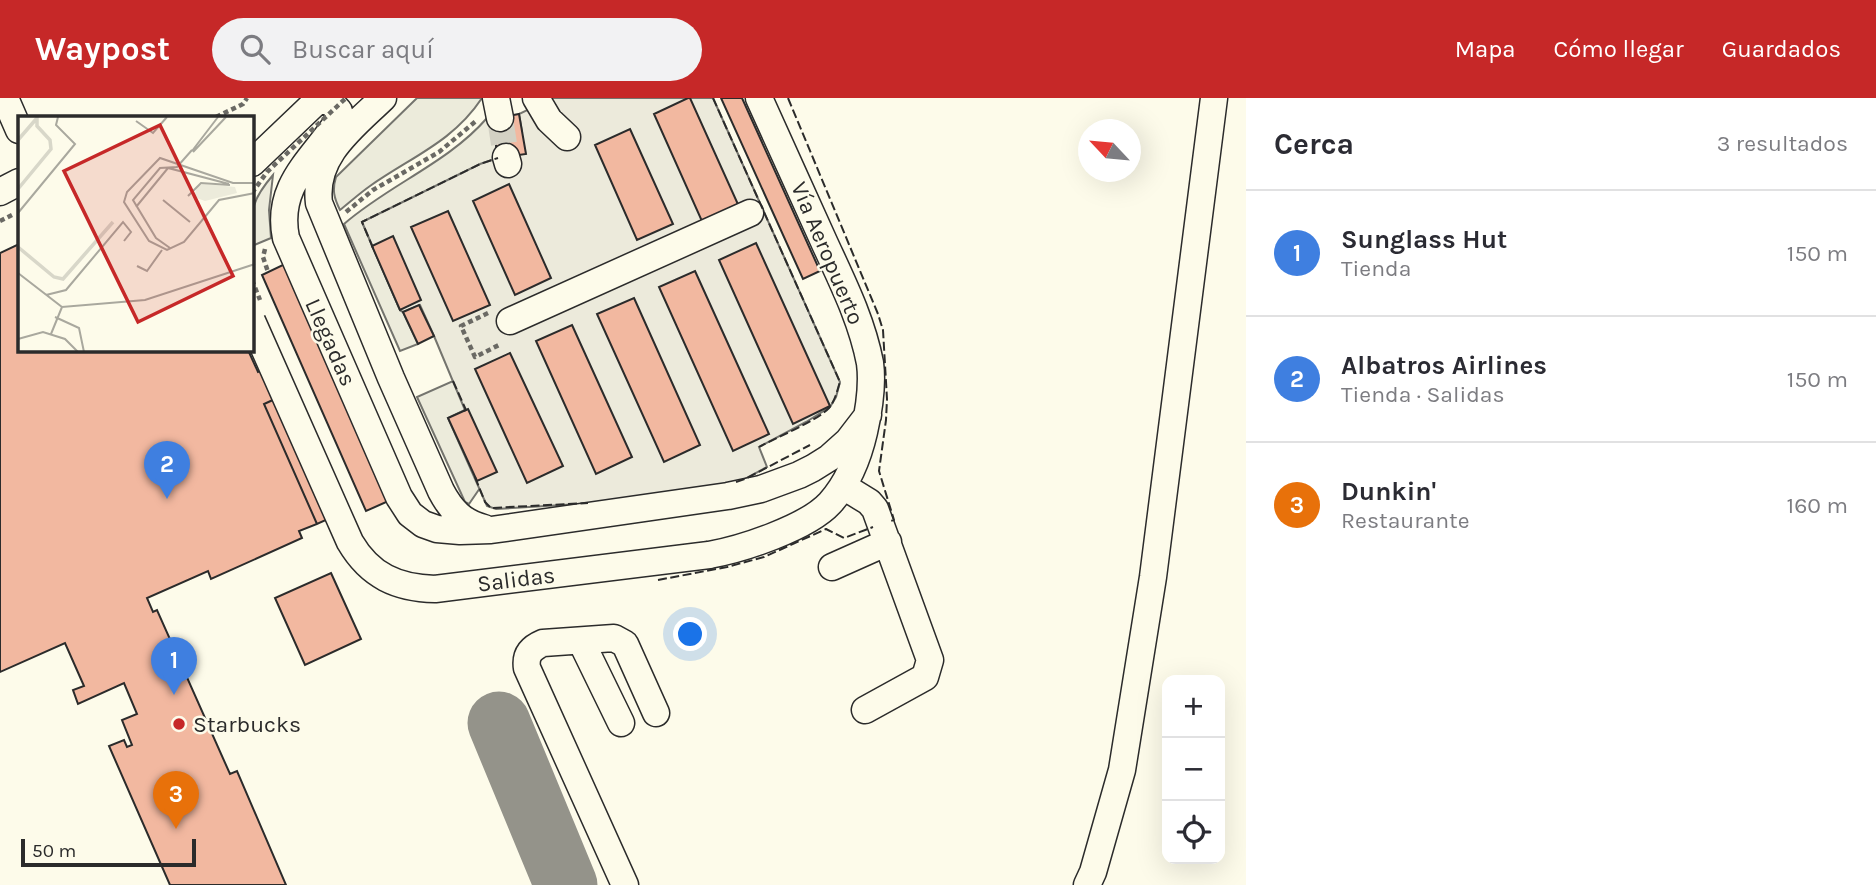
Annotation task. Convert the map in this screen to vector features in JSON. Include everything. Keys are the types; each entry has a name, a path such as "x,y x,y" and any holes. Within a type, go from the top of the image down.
{"street":[{"path":"5,98 18,128"},
{"path":"254,161 320,98"},
{"name":"Llegadas","path":"327,98 339,111 340,118 292,185 284,204 286,238 405,509 423,524 437,529 491,530 761,489 799,475 829,458 858,431 868,415"},
{"name":"Llegadas","path":"383,98 336,145 323,165 318,181 319,203 444,498 464,520 491,530"},
{"path":"536,98 549,120 567,137"},
{"name":"Vía Aeropuerto","path":"759,98 858,316 870,364 868,415"},
{"path":"1087,885 1122,770 1153,577 1214,98"},
{"path":"0,192 18,183"},
{"path":"510,321 750,213"},
{"name":"Salidas","path":"257,313 350,542 370,567 389,580 408,587 435,589 709,555 740,548 799,525 828,505 843,486 858,458 868,415"},
{"path":"843,486 869,502 875,509 930,660 925,677 865,710"},
{"path":"832,567 888,542"},
{"path":"625,885 527,668 526,660 534,647 543,643 614,638 625,644 656,713"},
{"path":"581,640 621,723"}],"path":[{"path":"218,116 243,104 247,98"},
{"path":"254,190 267,172 346,98"},
{"path":"327,222 340,216 373,190 439,152 474,123 487,107 502,106"},
{"path":"268,272 263,251 286,238"},
{"path":"254,293 257,313"}],"shaded area":[{"path":"417,98 482,98 471,113 445,138 370,186 340,210 334,194 336,177"},
{"path":"552,98 713,98 840,382 830,407 759,447 767,467 745,479 721,486 613,502 496,509 487,506 448,418 465,410 434,336 420,305 403,312 400,310 362,222 480,164 498,158 495,137 522,132 519,114"},
{"path":"487,118 492,119 498,158 362,222 400,310 418,344 400,351 344,224 455,148"},
{"path":"273,175 269,210 271,238 254,245 254,208 260,193"},
{"path":"453,381 466,410 449,418 480,488 469,504 465,502 417,397"}],"building":[{"path":"688,98 741,211 705,228 654,114"},
{"path":"721,98 742,98 820,271 803,279"},
{"path":"519,114 526,154 498,158 492,119"},
{"path":"630,129 673,224 637,240 595,145"},
{"path":"509,184 551,278 515,295 473,201"},
{"path":"448,211 490,305 453,321 411,227"},
{"path":"393,236 421,300 400,310 372,246"},
{"path":"756,243 830,406 793,424 719,260"},
{"path":"18,244 18,352 249,352 258,372 267,368 280,397 264,404 317,524 299,531 302,538 211,579 208,571 147,598 153,612 157,610 230,774 237,771 286,885 170,885 109,746 124,740 127,747 132,745 122,720 137,714 124,683 78,704 73,690 84,686 65,643 0,672 0,253"},
{"path":"289,262 393,499 366,511 262,275"},
{"path":"695,271 769,434 733,451 659,287"},
{"path":"634,298 700,445 664,462 597,314"},
{"path":"419,305 434,336 418,344 403,312"},
{"path":"572,325 632,457 596,474 536,341"},
{"path":"510,353 563,466 527,483 475,369"},
{"path":"283,395 337,515 317,524 264,404"},
{"path":"468,409 497,472 477,481 448,418"},
{"path":"331,573 361,639 305,665 275,598"}],"taxiway":[{"path":"499,723 566,885"}],"tunnel":[{"path":"500,118 506,157"}],"fence":[{"path":"713,98 840,382 833,402 823,413 759,447"},
{"path":"788,98 883,330 887,399 879,471 894,520 890,521"},
{"path":"373,248 362,222 480,164 498,158"},
{"path":"453,381 466,410 463,411"},
{"path":"736,482 810,445"},
{"path":"475,477 485,502 491,508 588,503"},
{"path":"658,580 764,557 826,529 844,538 873,527"}],"place":[{"name":"Albatros Airlines","path":"167,499"},
{"name":"Sunglass Hut","path":"174,695"},
{"name":"Starbucks","path":"179,724"},
{"name":"Dunkin'","path":"176,829"}]}
